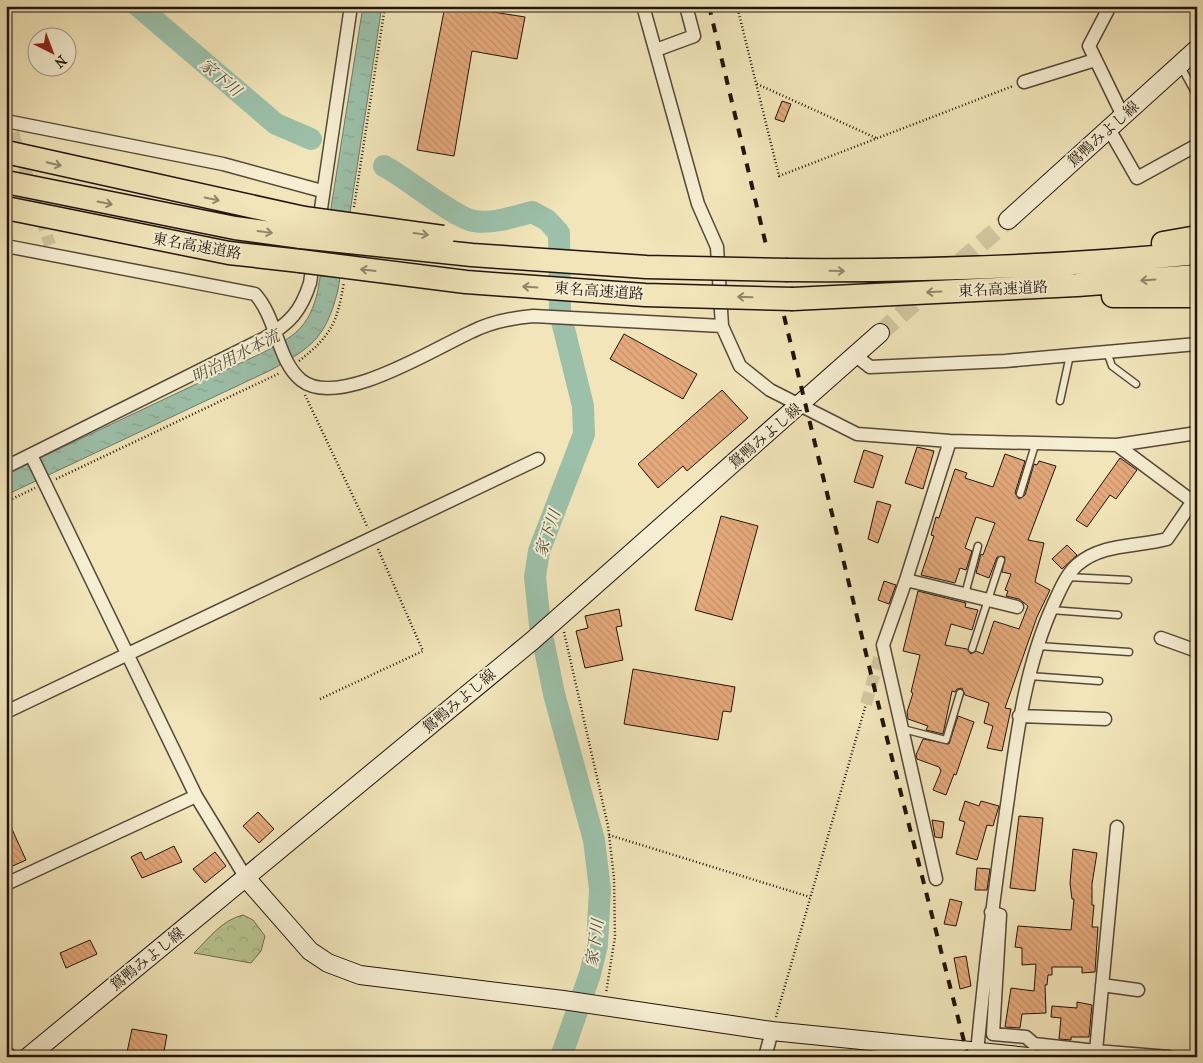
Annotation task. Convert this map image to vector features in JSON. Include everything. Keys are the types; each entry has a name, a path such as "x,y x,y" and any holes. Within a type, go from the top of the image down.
{"highway":[{"path":"9,132 302,227"},
{"name":"東名高速道路","path":"6,182 226,226 302,227 472,256 646,267 864,271 1052,265 1197,253"},
{"name":"東名高速道路","path":"6,208 230,252 300,262 466,282 645,295 793,299 1077,285 1197,276"},
{"path":"6,216 35,223 123,232"},
{"path":"864,271 912,259 1165,242 1197,237"},
{"path":"1077,285 1112,296 1197,296"}],"main road":[{"name":"鴛鴨みよし線","path":"1008,220 1197,48"},
{"name":"鴛鴨みよし線","path":"28,1057 532,641 880,334"},
{"path":"246,878 310,951 328,963 360,975 563,1000 916,1052 1029,1057"}],"street":[{"path":"6,467 277,335 304,304 308,290 351,6"},
{"path":"643,6 698,204 717,247 722,326 740,366 770,390 856,434 1034,445 1117,445 1197,433"},
{"path":"656,50 694,36 686,6"},
{"path":"1110,6 1089,46 1123,116"},
{"path":"1024,82 1095,60"},
{"path":"1109,130 1137,178 1197,146"},
{"path":"9,132 224,164 322,191"},
{"path":"6,246 50,250 255,294 268,310 291,367 304,382 322,388 341,387 376,379 472,331 506,318 533,316 722,326"},
{"path":"856,356 870,367 1005,361 1197,344"},
{"path":"936,878 883,645 906,580 950,441"},
{"path":"987,1054 991,912 1020,716 1038,646 1051,610 1067,577 1077,565 1093,554 1115,547 1149,544 1167,539 1194,498 1117,445"},
{"path":"31,455 196,796 246,878"},
{"path":"6,712 538,459"},
{"path":"906,580 1017,607"},
{"path":"1161,638 1197,651"},
{"path":"1020,716 1105,719"},
{"path":"6,884 196,796"},
{"path":"1096,1050 1117,827"},
{"path":"991,912 1000,915 993,1034 1026,1037 1034,1044 1169,1057"},
{"path":"1102,985 1138,990"},
{"path":"765,1057 772,1031"}],"lane":[{"path":"1180,64 1197,96"},
{"path":"1107,352 1112,366 1136,384"},
{"path":"1060,401 1070,355"},
{"path":"1020,494 1034,445"},
{"path":"965,594 978,546"},
{"path":"972,649 990,600 1001,560"},
{"path":"1067,577 1128,580"},
{"path":"1051,610 1118,615"},
{"path":"1038,646 1129,652"},
{"path":"1030,676 1099,681"},
{"path":"903,729 946,740 960,694"}],"path":[{"path":"737,6 779,176 1024,82"},
{"path":"757,84 876,138"},
{"path":"304,382 303,392 373,538 423,651 320,699"},
{"path":"556,620 566,635 609,835 614,878 615,937 600,1006"},
{"path":"772,1031 866,704"},
{"path":"609,835 810,897"}],"green space":[{"path":"243,915 253,920 265,936 261,951 251,963 194,953 222,925 235,917"}],"water":[{"name":"明治用水本流","path":"363,6 382,6 338,290 323,330 316,339 298,354 271,370 6,495 6,474 262,353 292,336 305,322 318,290"}],"building":[{"path":"445,6 480,6 480,10 525,17 517,59 472,51 454,156 417,150"},
{"path":"782,101 791,104 784,122 775,119"},
{"path":"624,334 697,374 683,399 610,359"},
{"path":"722,390 748,418 687,471 683,466 658,488 638,464"},
{"path":"917,447 934,451 923,489 905,483"},
{"path":"864,450 883,456 873,488 854,482"},
{"path":"1005,454 1025,461 1015,493 1019,499 1025,495 1034,464 1037,465 1039,461 1056,466 1028,540 1044,543 1035,582 1050,590 1037,617 1005,708 1011,709 1002,751 987,748 993,726 984,723 989,703 965,695 962,688 957,689 955,692 952,691 943,734 926,730 928,726 908,719 907,712 913,693 911,692 920,655 903,651 918,591 966,603 965,607 978,610 972,630 951,624 945,645 967,649 971,654 976,651 983,654 994,621 1019,629 1028,606 1019,599 1006,596 1008,591 1005,590 1011,574 1002,572 1005,557 997,557 989,578 976,573 981,554 983,555 995,523 976,517 965,548 972,551 966,570 960,568 955,583 921,575 934,536 931,535 936,517 939,518 955,469 967,473 965,478 993,487"},
{"path":"1120,458 1137,470 1116,499 1110,495 1087,527 1076,520"},
{"path":"877,501 891,505 878,543 868,539"},
{"path":"721,516 758,526 732,620 695,610"},
{"path":"1067,545 1077,555 1062,569 1052,559"},
{"path":"884,581 896,585 889,604 878,600"},
{"path":"619,609 622,626 616,627 623,660 585,668 576,631 588,628 585,616"},
{"path":"633,669 735,687 731,712 723,711 718,740 624,724"},
{"path":"958,716 974,722 956,775 954,774 946,795 933,790 941,771 939,767 917,759 916,755 923,739 949,744"},
{"path":"965,801 979,806 981,801 999,806 993,826 987,825 977,860 956,854 965,822 959,820"},
{"path":"258,812 274,829 259,843 243,826"},
{"path":"6,816 26,860 6,869"},
{"path":"1019,816 1043,818 1035,891 1010,888"},
{"path":"932,820 944,822 942,838 935,837"},
{"path":"174,846 182,862 142,878 131,857 141,852 145,860"},
{"path":"1073,849 1097,853 1092,884 1092,905 1094,905 1092,927 1098,927 1095,972 1082,973 1082,967 1052,967 1052,975 1048,975 1047,985 1045,985 1046,1013 1022,1014 1020,1028 1005,1027 1011,988 1034,991 1036,964 1022,965 1022,948 1015,947 1018,926 1071,930 1074,899 1072,899 1070,883"},
{"path":"215,852 226,866 205,883 193,869"},
{"path":"977,868 990,869 987,890 975,890"},
{"path":"950,899 962,902 956,926 944,924"},
{"path":"90,940 97,954 66,968 60,953"},
{"path":"966,956 971,986 960,989 954,958"},
{"path":"1077,1002 1092,1005 1089,1037 1071,1037 1071,1040 1059,1039 1061,1018 1051,1017 1052,1006 1077,1008"},
{"path":"132,1029 167,1035 163,1057 126,1057"}],"waterway":[{"name":"家下川","path":"138,6 276,124 311,139"},
{"name":"家下川","path":"384,166 465,218 488,222 532,212 547,220 559,233 560,313 583,406 584,434 539,551 535,577 540,625 554,694 594,840 600,889 597,945 590,974 561,1057"}],"tunnel":[{"path":"13,133 50,245"},
{"path":"880,333 1008,220"},
{"path":"866,704 883,645"}],"railway":[{"path":"709,6 767,249"},
{"path":"784,316 878,703 968,1057"}]}
